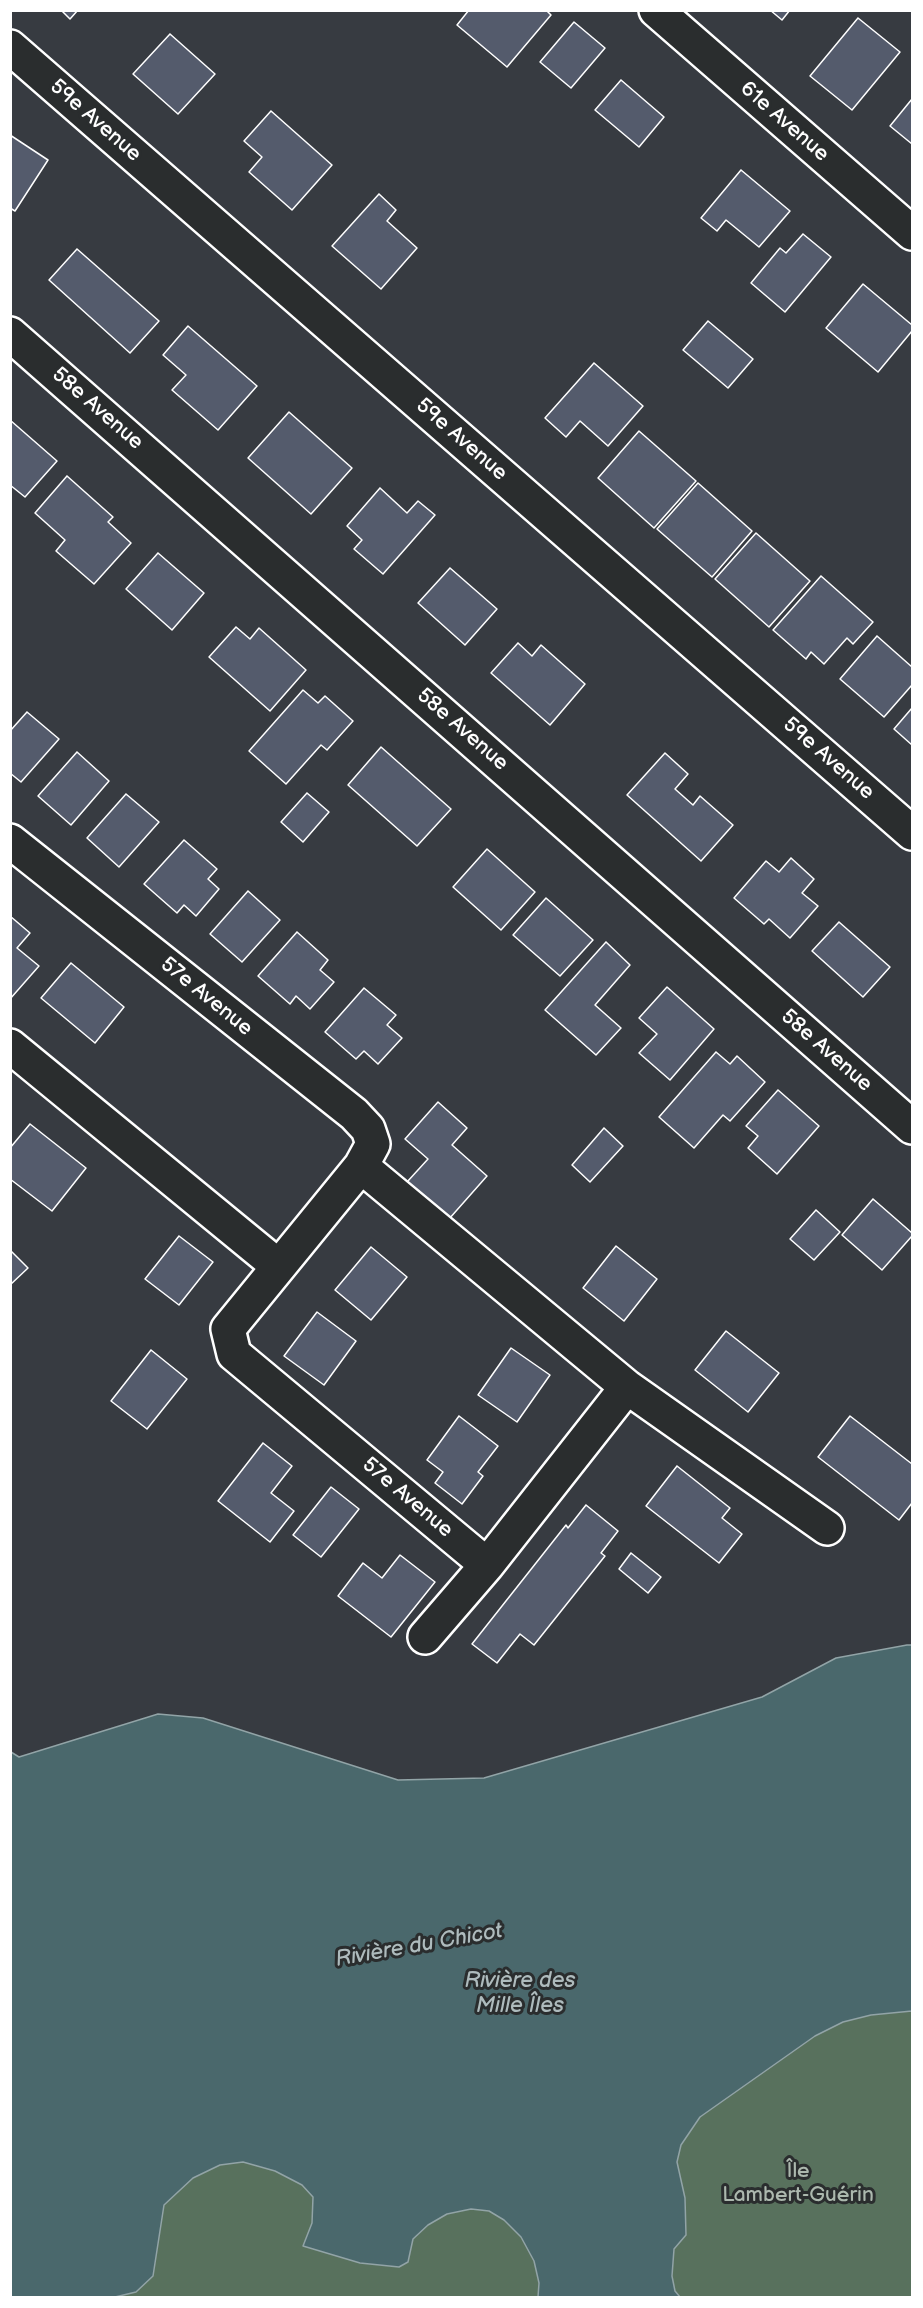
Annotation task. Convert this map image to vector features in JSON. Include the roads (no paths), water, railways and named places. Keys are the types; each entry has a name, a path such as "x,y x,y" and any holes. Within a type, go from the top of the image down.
{"street":[{"name":"61e Avenue","path":"656,10 912,233"},
{"name":"59e Avenue","path":"10,47 912,833"},
{"name":"58e Avenue","path":"10,334 912,1127"},
{"name":"57e Avenue","path":"10,841 354,1114 368,1129 373,1144 361,1166 228,1329 234,1354 487,1565"},
{"path":"10,1046 278,1266"},
{"path":"361,1166 627,1387 827,1528"},
{"path":"425,1637 487,1565 627,1387"}],"water":[{"name":"Rivière des Mille Îles","path":"912,1645 912,2011 871,2015 843,2022 815,2036 700,2117 681,2145 677,2162 685,2198 686,2235 674,2249 672,2276 675,2291 680,2297 538,2297 539,2283 534,2261 521,2237 504,2220 489,2211 471,2209 447,2214 428,2225 413,2239 408,2262 399,2267 360,2263 303,2246 312,2223 313,2197 302,2185 275,2171 243,2162 220,2165 193,2178 164,2205 153,2276 136,2292 115,2297 11,2297 11,1752 19,1757 158,1714 203,1718 398,1780 484,1778 762,1697 836,1658"}],"water label":[{"name":"Rivière du Chicot","path":"419,1946"}],"park label":[{"name":"Île Lambert-Guérin","path":"798,2184"}]}
